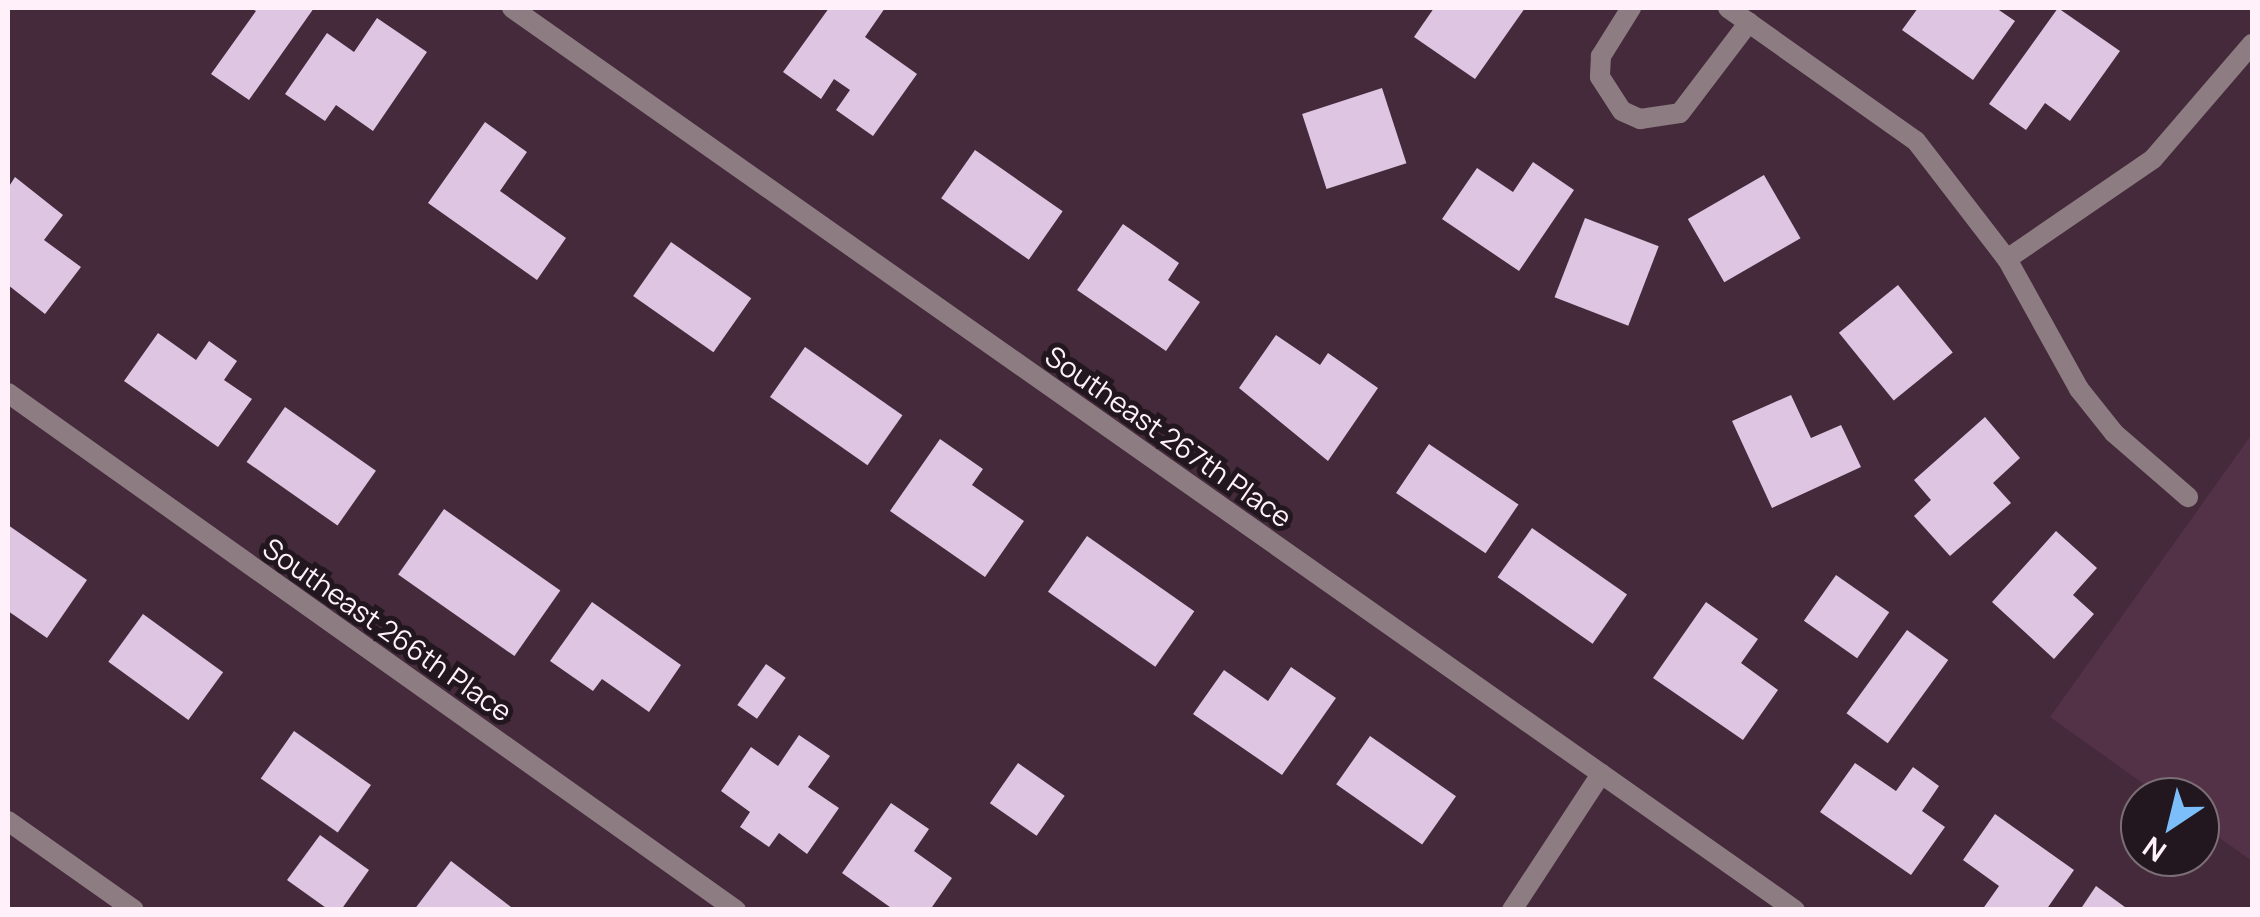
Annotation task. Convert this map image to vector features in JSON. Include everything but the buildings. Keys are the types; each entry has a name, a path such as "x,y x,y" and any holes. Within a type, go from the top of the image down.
{"street":[{"name":"Southeast 267th Place","path":"512,8 1795,910"},
{"path":"1631,8 1601,56 1600,77 1622,111 1640,120 1680,113 1749,22"},
{"path":"1728,8 1916,141 2007,260 2078,389 2114,433 2188,497"},
{"path":"2007,260 2154,159 2252,44"},
{"name":"Southeast 266th Place","path":"8,393 736,910"},
{"path":"1512,910 1601,774"},
{"path":"8,820 134,910"}],"shaded area":[{"path":"2252,434 2252,861 2220,838 2220,777 2134,777 2050,717"}]}
